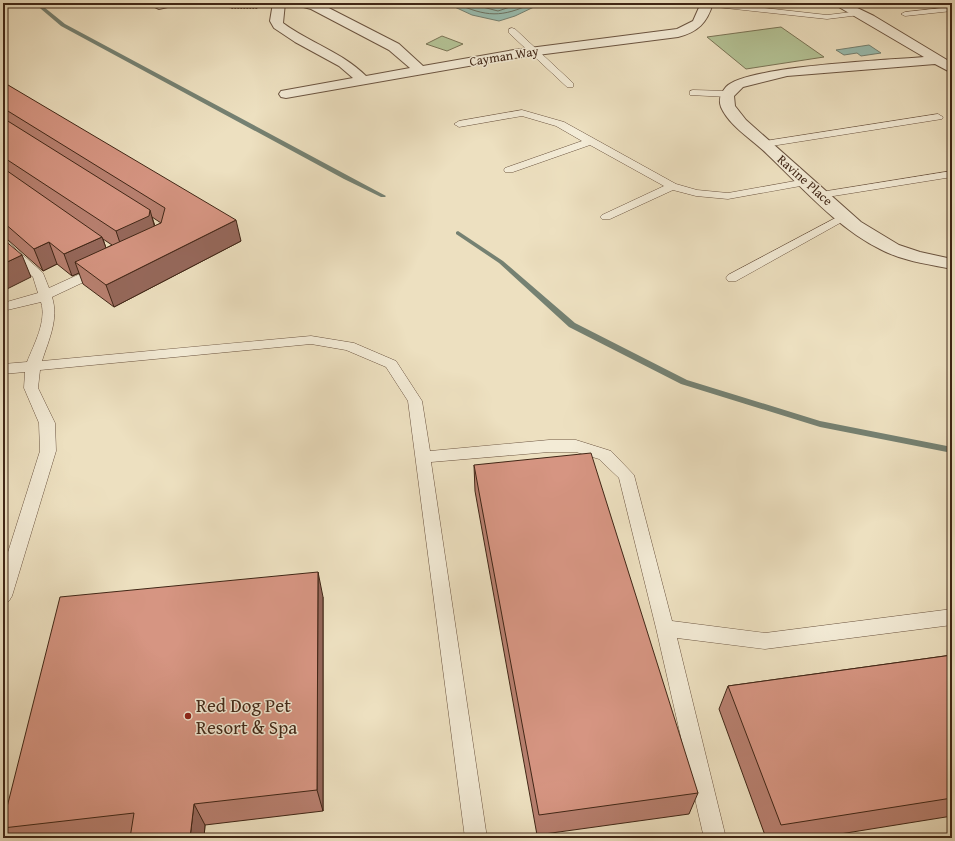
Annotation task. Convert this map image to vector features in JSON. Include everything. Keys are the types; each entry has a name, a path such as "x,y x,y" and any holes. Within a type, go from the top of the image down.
{"street":[{"path":"159,6 172,3"},
{"path":"300,3 315,6 394,47 421,71"},
{"path":"838,3 860,13 951,68"},
{"name":"Cayman Way","path":"286,94 535,51 687,31 698,24 707,4"},
{"path":"279,5 276,20 282,28 342,61 354,69 364,81"},
{"path":"728,94 731,88 738,84 776,76 787,72 938,60"},
{"path":"776,76 798,79 951,68"},
{"name":"Ravine Place","path":"728,94 728,106 731,112 806,182 860,229 885,245 915,256 952,264"}],"lane":[{"path":"707,4 827,17 860,13"},
{"path":"905,14 952,9"},
{"path":"512,31 570,84"},
{"path":"693,93 728,94"},
{"path":"459,124 522,113 560,124 672,186 696,193 728,196 806,182"},
{"path":"765,144 938,117"},
{"path":"509,170 591,141"},
{"path":"821,195 952,174"},
{"path":"606,217 672,186"},
{"path":"732,278 845,216"},
{"path":"3,244 39,276 49,308 48,323 33,366 31,388 47,423 48,451 3,596"},
{"path":"3,307 19,305 112,264"},
{"path":"3,369 311,340 349,346 391,364 415,402 476,838"},
{"path":"422,456 549,446 576,446 605,455 626,475 665,628 715,838"},
{"path":"665,628 765,641 952,617"}],"path":[{"path":"214,3 232,8 279,5"}],"green space":[{"path":"781,27 824,57 746,69 707,37"},
{"path":"442,36 463,44 447,51 426,44"}],"water":[{"path":"446,3 558,3 536,6 515,16 499,21 472,15"},
{"path":"869,45 881,53 861,56 857,53 844,55 836,50"}],"building":[{"path":"3,82 236,220 106,285 75,262 161,223 165,208 3,108"},
{"path":"3,118 150,210 149,216 116,231 3,157"},
{"path":"3,168 102,237 64,254 49,242 34,249 3,222"},
{"path":"3,239 22,255 3,264"},
{"path":"591,453 698,793 539,815 474,465"},
{"name":"Red Dog Pet Resort & Spa","path":"318,572 317,790 194,804 190,838 130,838 134,813 3,828 60,597"},
{"path":"952,655 952,798 781,825 728,686"}],"waterway":[{"path":"36,3 63,25 346,178 383,196"},
{"path":"458,233 501,262 572,325 684,382 820,424 952,450"}],"place":[{"name":"Red Dog Pet Resort & Spa","path":"188,716"}]}
